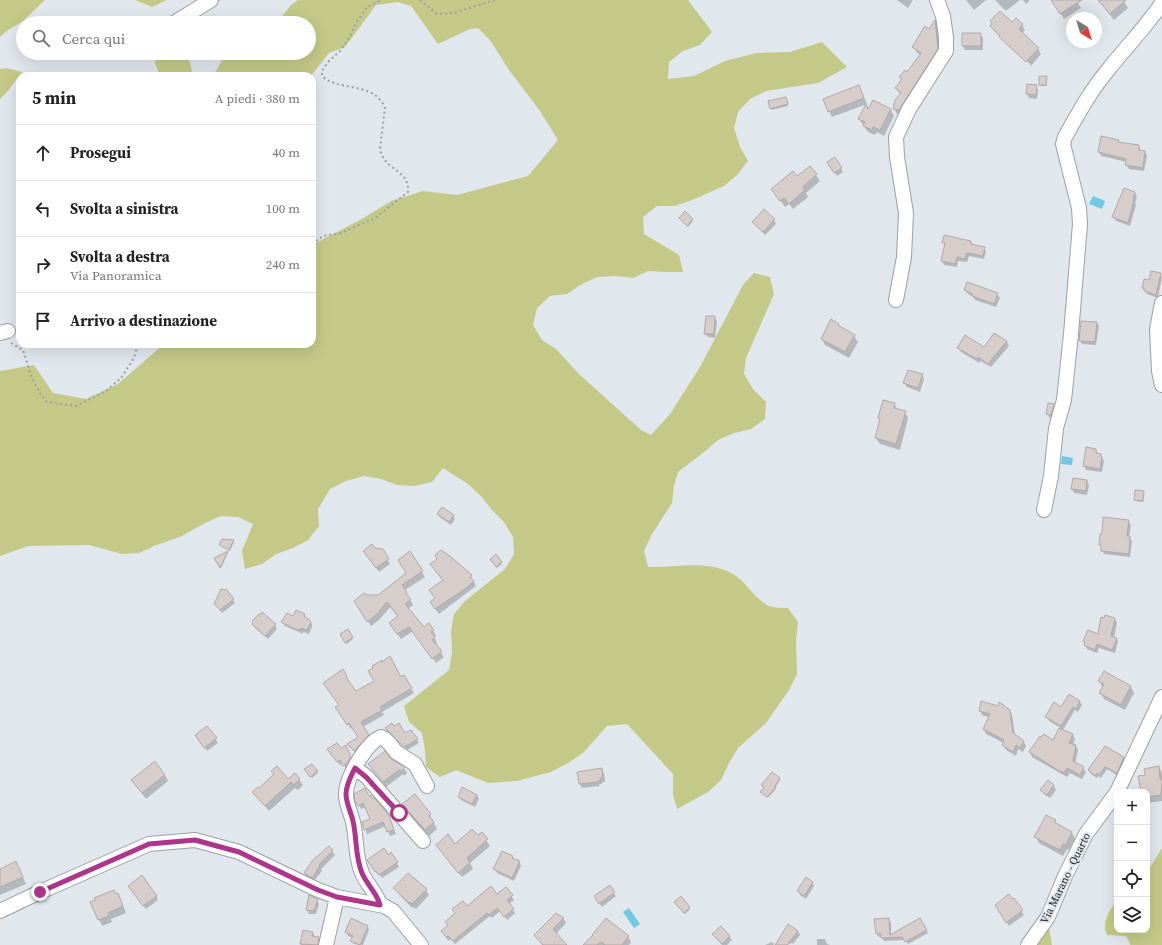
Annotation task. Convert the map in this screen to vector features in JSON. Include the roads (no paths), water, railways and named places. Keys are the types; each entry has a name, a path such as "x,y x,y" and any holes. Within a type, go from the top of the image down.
{"street":[{"path":"185,16 211,0"},
{"path":"896,300 904,257 906,213 897,157 896,137 909,109 946,51 943,16 937,0"},
{"path":"1044,510 1051,476 1056,428 1064,400 1080,224 1079,208 1063,144 1065,137 1107,70 1151,19 1162,3"},
{"path":"1162,303 1157,329 1159,371 1162,385"},
{"name":"Via Marano - Quarto","path":"1118,789 1162,697"},
{"path":"380,905 378,898 361,870 357,855 353,822 346,798 347,784 367,747 374,740 381,737 390,744 396,752 415,764 427,786"},
{"path":"355,768 366,777 423,840"},
{"name":"Via Marano - Quarto","path":"1028,945 1048,917 1065,876 1086,834 1114,796"},
{"path":"0,911 149,844 195,840 239,852 318,890 337,897 380,905 393,912 411,931 421,945"},
{"path":"326,945 337,897"}],"water":[{"path":"1093,196 1105,201 1102,209 1089,204"},
{"path":"1062,456 1073,458 1072,465 1061,464"},
{"path":"629,908 640,924 634,928 623,912"}]}
